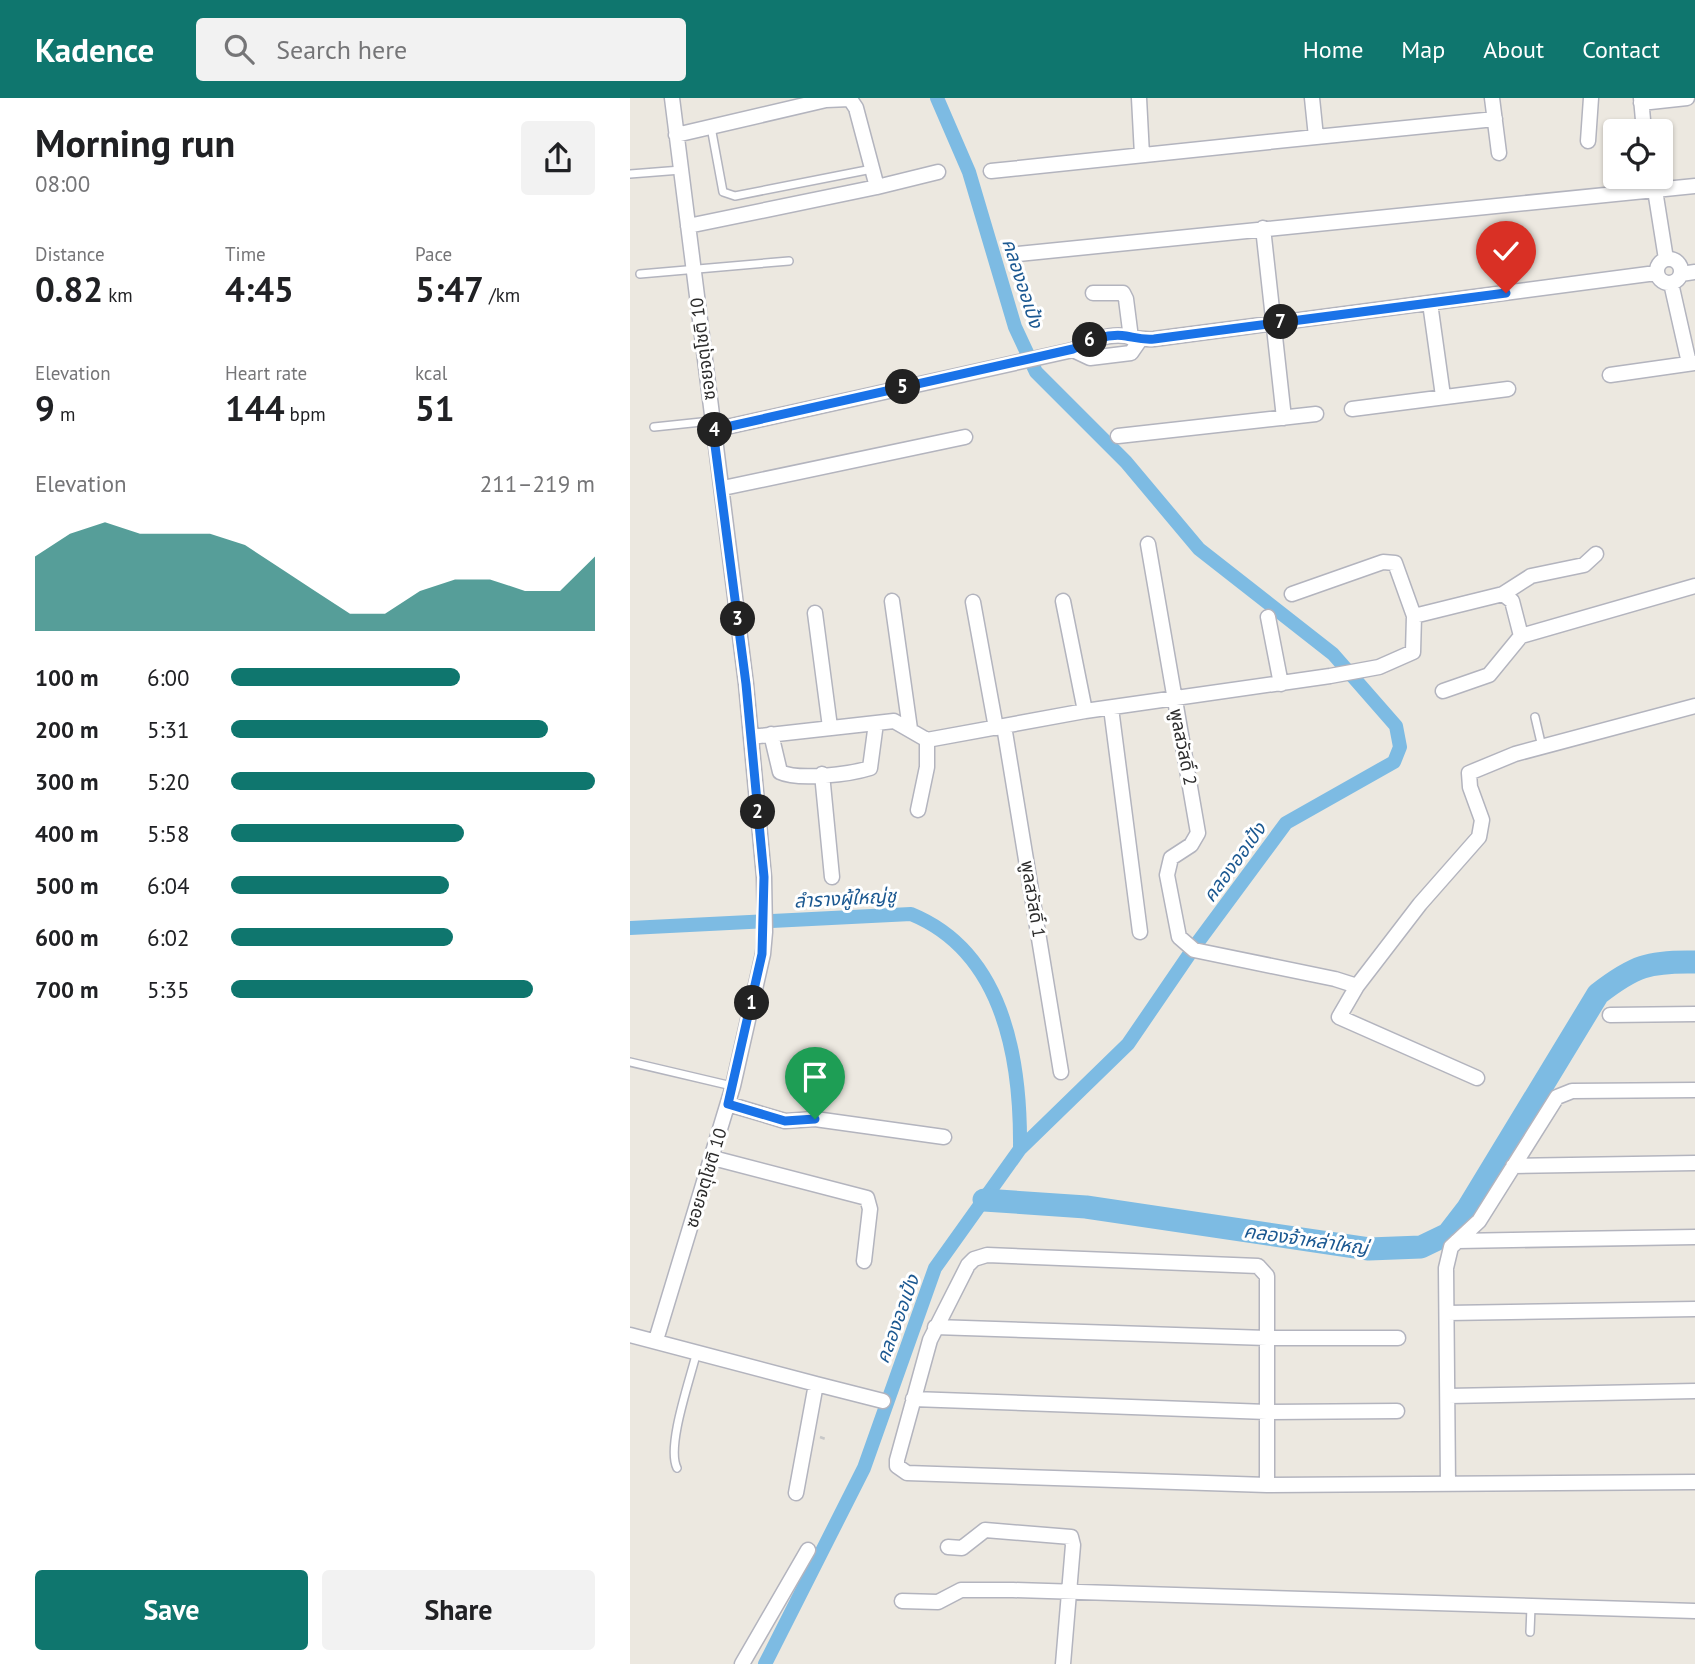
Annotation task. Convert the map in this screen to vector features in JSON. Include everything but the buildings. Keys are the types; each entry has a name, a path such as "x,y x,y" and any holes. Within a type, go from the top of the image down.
{"street":[{"name":"ซอยจตุโชติ 10","path":"656,1340 733,1086 762,954 764,920 764,877 751,737 723,488 712,425 671,98"},
{"path":"1139,98 1142,155"},
{"path":"1312,98 1316,137"},
{"path":"1492,98 1499,153"},
{"path":"1588,141 1591,98"},
{"path":"1643,119 1641,101 1687,98"},
{"path":"676,135 826,100 850,99 856,108 877,187"},
{"path":"991,171 1495,119"},
{"path":"688,226 937,172"},
{"path":"1018,254 1695,186"},
{"path":"1655,190 1666,259"},
{"path":"1263,228 1284,418"},
{"path":"1666,259 1658,264 1657,273 1662,281 1682,276"},
{"path":"1610,375 1692,363 1679,264 1666,259"},
{"path":"712,425 1002,365 1068,350 1093,339 1136,339 1273,323 1657,273"},
{"path":"1093,293 1123,293 1136,339"},
{"path":"1430,303 1443,396"},
{"path":"1352,409 1508,389"},
{"path":"1118,436 1316,414"},
{"path":"723,488 965,437"},
{"name":"พูลสวัสดิ์ 2","path":"1148,544 1198,833 1191,845 1167,864 1179,937 1194,950 1357,986"},
{"path":"1414,616 1503,594 1531,576 1584,565 1596,554"},
{"path":"751,737 894,721 927,740 1085,711 1330,676 1379,667 1413,652 1414,616 1395,563 1383,562 1292,594"},
{"path":"1443,691 1489,675 1521,636 1695,586"},
{"path":"1503,594 1512,601 1521,636"},
{"path":"892,601 910,729"},
{"path":"1063,601 1085,711"},
{"name":"พูลสวัสดิ์ 1","path":"973,602 1000,727 1061,1072"},
{"path":"815,613 830,727"},
{"path":"1268,617 1281,684"},
{"path":"1477,1078 1339,1017 1357,986 1420,904 1479,837 1482,820 1469,788 1469,773 1478,767 1542,747 1695,706"},
{"path":"1111,708 1140,932"},
{"path":"771,734 780,772 796,776 822,774 870,768 876,723"},
{"path":"918,810 927,767 927,740"},
{"path":"822,774 832,877"},
{"path":"1610,1015 1695,1014"},
{"path":"1448,1484 1447,1257 1457,1241 1479,1222 1550,1103 1564,1093 1695,1090"},
{"path":"728,1104 785,1121 815,1119 944,1138"},
{"path":"713,1158 867,1198 870,1209 864,1261"},
{"path":"1513,1166 1695,1164"},
{"path":"1457,1241 1695,1237"},
{"path":"1267,1485 1266,1276 1253,1264 987,1255 974,1259 935,1327 913,1399 897,1466 907,1473 1267,1485 1695,1482"},
{"path":"1447,1313 1695,1309"},
{"path":"935,1327 1267,1338 1398,1338"},
{"path":"630,1335 883,1401"},
{"path":"796,1493 816,1384"},
{"path":"1448,1396 1695,1391"},
{"path":"913,1399 1267,1412 1397,1411"},
{"path":"948,1547 962,1548 985,1530 1071,1537 1073,1545 1063,1664"},
{"path":"742,1664 808,1550"},
{"path":"902,1601 937,1602 961,1590 1318,1597 1446,1605 1695,1611"}],"lane":[{"path":"711,126 723,192 727,195 735,196 873,169"},
{"path":"630,174 681,170"},
{"path":"640,274 789,261"},
{"path":"654,427 712,425"},
{"path":"1535,717 1542,747"},
{"path":"630,1062 733,1086"},
{"path":"677,1468 674,1461 676,1440 697,1351"},
{"path":"1530,1632 1531,1606"}],"waterway":[{"name":"คลองออเป้ง","path":"765,1664 864,1468 935,1268 1020,1149 1128,1044 1195,946 1286,823 1394,762 1400,747 1396,726 1333,654 1199,549 1126,462 1036,372 1015,327 969,172 937,98"},
{"name":"ลำรางผู้ใหญ่ชู","path":"630,928 911,914 942,931 967,954 987,982 1001,1012 1016,1080 1020,1149"},
{"name":"คลองจ้าหล่าใหญ่","path":"984,1200 1086,1207 1369,1249 1421,1247 1448,1234 1468,1208 1598,994 1622,977 1643,967 1695,962"}],"route":[{"path":"815,1119 785,1121 728,1104 762,954 765,932 764,877 746,684 723,488 713,430 1073,349 1093,339 1125,336 1140,340 1154,339 1506,293"}]}
